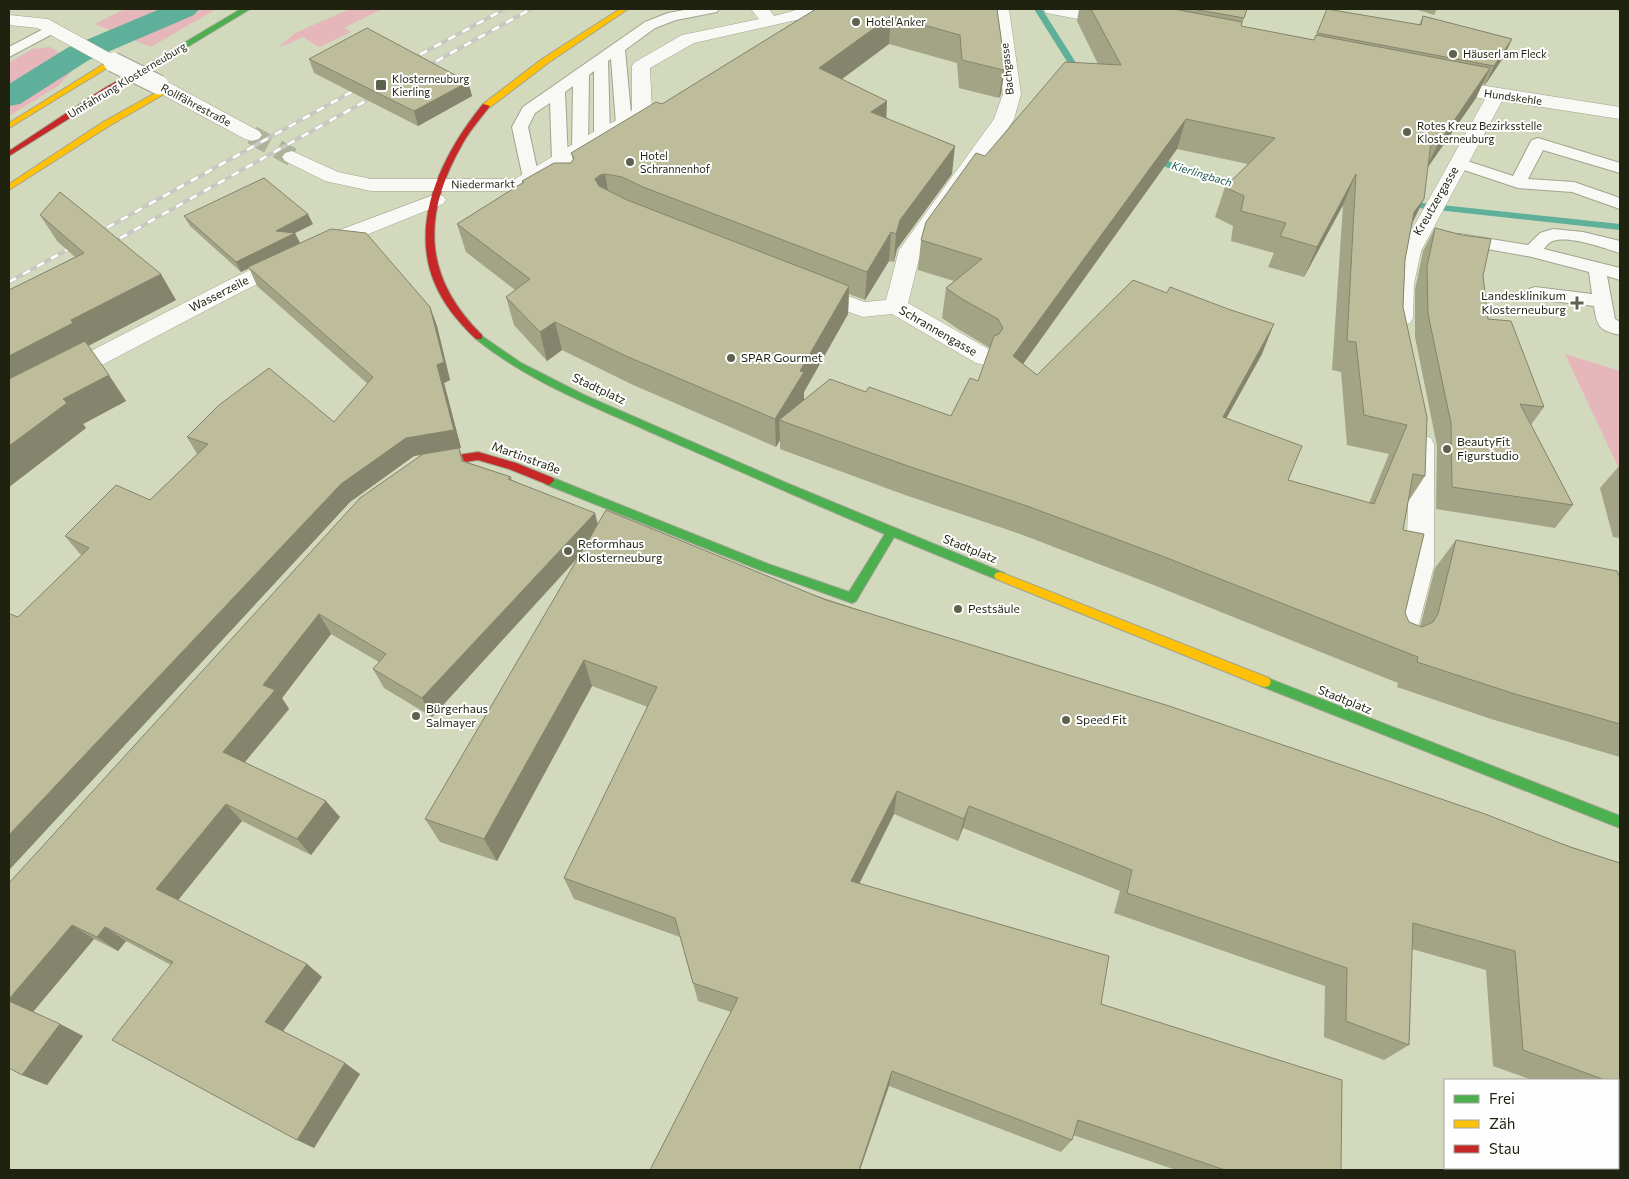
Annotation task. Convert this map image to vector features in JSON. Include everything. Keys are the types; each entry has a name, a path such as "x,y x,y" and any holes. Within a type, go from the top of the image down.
{"street":[{"path":"9,20 52,29 57,9"},
{"name":"Umfahrung Klosterneuburg","path":"9,154 106,91 246,9"},
{"name":"Niedermarkt","path":"624,9 536,66 491,101 460,139 438,192 515,185 535,176 602,135 636,118 642,110 641,66 688,39 765,15 808,12 812,9"},
{"name":"Bachgasse","path":"896,306 910,250 1004,119 1012,94 1000,9"},
{"path":"1053,9 1128,24"},
{"name":"Rollfährestraße","path":"52,29 252,135"},
{"path":"9,126 113,62"},
{"name":"Hundskehle","path":"1420,80 1496,96 1619,113"},
{"path":"9,188 164,87"},
{"name":"Kreutzergasse","path":"1401,337 1402,290 1412,243 1434,230 1439,199 1496,96"},
{"path":"292,157 332,177 371,185 438,192"},
{"path":"535,176 561,182"},
{"name":"Wasserzeile","path":"9,404 233,287 313,248 438,192"},
{"name":"Stadtplatz","path":"438,192 429,237 436,276 459,318 476,336 519,365 582,397 892,532 1374,727 1620,822"},
{"name":"Schrannengasse","path":"791,282 863,310 896,306 984,357"},
{"path":"1401,640 1420,566 1423,446 1418,419"},
{"name":"Martinstraße","path":"416,470 424,465 478,456 528,472 764,567 852,598 892,532"}],"lane":[{"path":"535,176 520,127 529,110 650,26 673,16 712,9"},
{"path":"9,53 52,29"},
{"path":"617,48 624,124"},
{"path":"601,60 602,135"},
{"path":"580,148 581,73"},
{"path":"557,91 560,160"},
{"path":"1518,183 1538,142 1620,168"},
{"path":"1458,163 1518,183 1574,187 1620,204"},
{"path":"1434,230 1532,251 1620,274"},
{"path":"1532,251 1546,237 1560,235 1595,240 1620,247"},
{"path":"1597,268 1606,323 1620,329"},
{"path":"1535,293 1602,301"}],"shaded area":[{"path":"125,9 216,9 151,47 95,24"},
{"path":"350,9 382,9 344,28 351,32 319,47 303,37 278,48 295,33"},
{"path":"50,47 68,58 72,71 58,86 9,116 9,63 32,49"},
{"path":"1565,354 1620,371 1620,471"}],"building":[{"path":"816,9 997,9 1005,66 1003,70 962,60 960,35 891,16 819,68 887,101 871,112 955,146 900,220 896,234 891,232 867,272 643,187 622,177 605,174 595,179 599,186 627,200 849,286 800,371 804,372 775,419 626,356 555,322 540,332 506,297 530,279 457,224 524,182 522,181 554,163 571,163 574,158 571,153 656,102 662,104"},
{"path":"1091,9 1174,9 1242,22 1241,26 1314,40 1316,35 1490,68 1438,144 1431,142 1424,199 1414,212 1405,260 1403,307 1427,417 1425,476 1413,474 1403,530 1424,534 1405,613 1409,622 1422,627 1433,622 1438,614 1456,540 1617,571 1620,578 1620,724 1515,694 1417,662 1418,657 1162,556 1027,506 779,420 830,379 866,392 869,387 951,416 970,378 978,381 994,336 999,334 1003,328 998,319 946,288 982,259 921,240 926,222 976,153 985,156 1065,62 1121,65","holes":["1186,119 1275,138 1225,187 1244,196 1241,211 1286,223 1280,236 1317,247 1356,174 1347,341 1356,342 1364,415 1407,425 1374,504 1288,480 1302,446 1223,417 1274,324 1170,287 1167,293 1133,280 1037,375 1013,356"]},
{"path":"1193,9 1247,9 1244,18"},
{"path":"1327,9 1421,25 1423,16 1512,39 1494,66 1317,33"},
{"path":"367,28 468,82 414,111 309,59"},
{"path":"264,178 308,214 276,231 295,233 236,262 184,216"},
{"path":"60,192 161,274 71,320 73,323 9,356 9,290 84,253 40,215"},
{"path":"1435,228 1462,235 1491,239 1483,276 1488,319 1511,321 1544,407 1520,404 1573,505 1452,487 1451,423 1428,314 1427,267"},
{"path":"331,229 366,233 430,307 444,362 437,365 454,430 406,438 341,484 9,835 9,615 18,617 89,548 65,536 116,485 150,500 208,444 187,437 219,405 269,368 334,422 373,377 248,267"},
{"path":"85,341 109,375 63,399 67,403 9,446 9,379"},
{"path":"459,448 462,461 511,477 508,479 595,513 422,698 373,669 386,654 319,614 263,685 275,690 223,752 326,801 297,839 226,804 156,889 307,964 265,1022 345,1063 297,1140 112,1040 173,962 105,927 97,937 72,925 9,999 9,883 360,498 423,454"},
{"path":"606,510 826,600 1169,706 1485,814 1570,847 1620,863 1620,1086 1619,1079 1602,1079 1523,1050 1515,951 1413,923 1409,1045 1346,1021 1347,968 1127,893 1132,870 969,806 964,819 897,791 851,881 1109,956 1101,1004 1342,1080 1341,1170 1225,1170 1078,1120 1072,1140 892,1071 859,1170 650,1170 738,998 693,983 675,918 564,878 657,687 584,660 484,839 425,819"},
{"path":"9,1001 60,1024 22,1075 9,1068"}],"waterway":[{"path":"9,97 78,54 184,9"},
{"name":"Kierlingbach","path":"1038,9 1081,77"},
{"name":"Kierlingbach","path":"1153,156 1171,166 1245,187"},
{"name":"Kierlingbach","path":"1404,204 1620,227"}],"tunnel":[{"path":"252,135 292,157"}],"railway":[{"path":"406,62 505,9"},
{"path":"422,69 531,9"},
{"path":"9,282 364,85"},
{"path":"106,246 378,94"}],"traffic: fast":[{"path":"146,68 246,9"},
{"path":"479,337 518,365 560,388 780,485 1000,576"},
{"path":"549,481 764,567 852,598 892,532"},
{"path":"1265,682 1620,822"}],"traffic: slow":[{"path":"486,106 545,61 624,9"},
{"path":"9,126 113,62"},
{"path":"9,188 106,124 169,89"},
{"path":"1000,576 1265,682"}],"traffic: jam":[{"path":"9,154 106,91 146,68"},
{"path":"479,337 453,308 439,284 431,253 430,230 433,207 448,163 459,142 486,106"},
{"path":"425,464 478,456 512,466 549,481"}],"place":[{"name":"Hotel Anker","path":"856,22"},
{"name":"Häuserl am Fleck","path":"1453,54"},
{"name":"Klosterneuburg Kierling","path":"381,85"},
{"name":"Rotes Kreuz Bezirksstelle Klosterneuburg","path":"1407,132"},
{"name":"Hotel Schrannenhof","path":"630,162"},
{"name":"Landesklinikum Klosterneuburg","path":"1577,303"},
{"name":"SPAR Gourmet","path":"731,358"},
{"name":"BeautyFit Figurstudio","path":"1447,449"},
{"name":"Reformhaus Klosterneuburg","path":"568,551"},
{"name":"Pestsäule","path":"958,609"},
{"name":"Bürgerhaus Salmayer","path":"416,716"},
{"name":"Speed Fit","path":"1066,720"}]}
